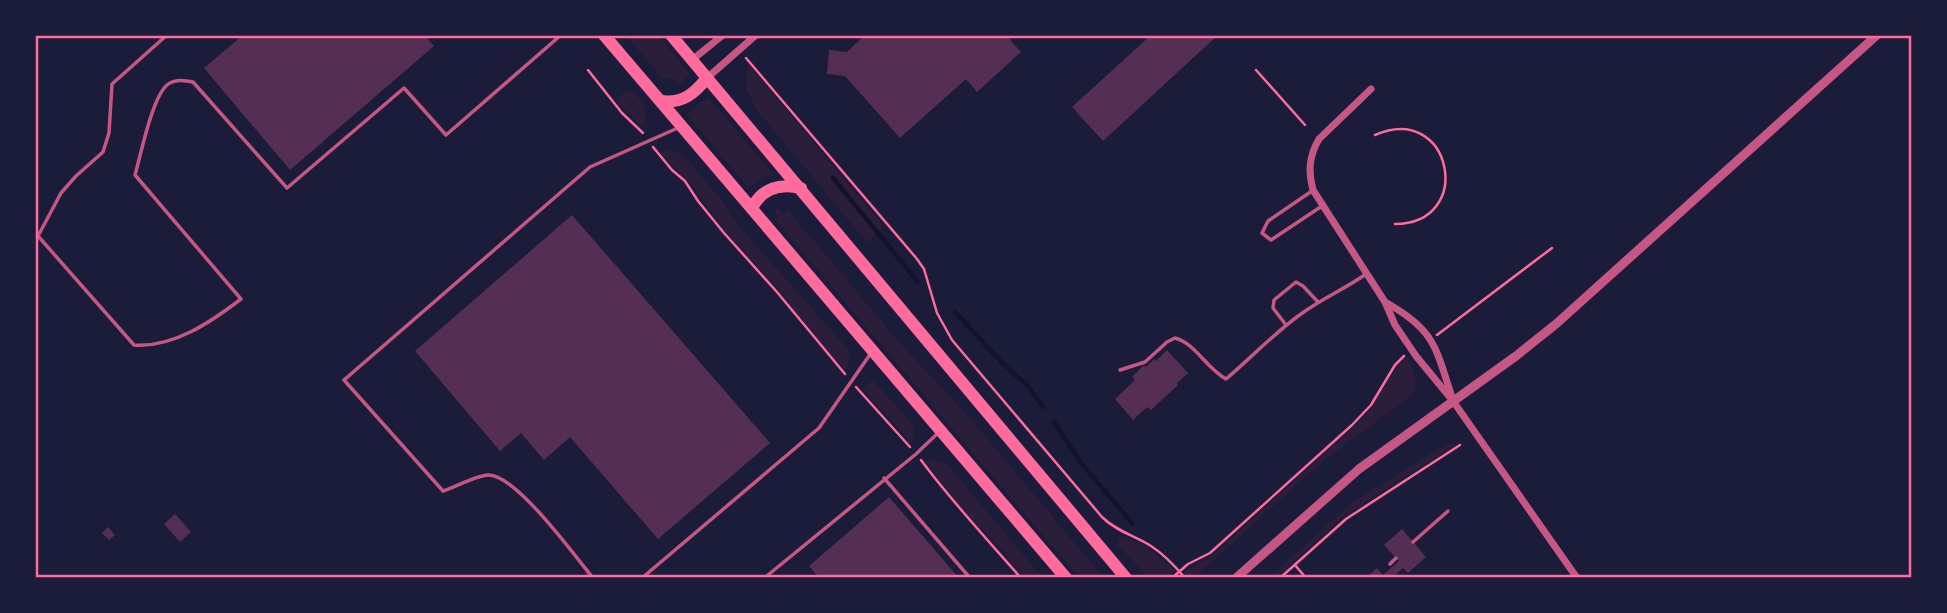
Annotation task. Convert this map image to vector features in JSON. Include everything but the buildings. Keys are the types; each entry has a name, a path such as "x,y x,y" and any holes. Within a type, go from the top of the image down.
{"main road":[{"path":"604,35 1066,578"},
{"path":"671,35 1126,578"},
{"path":"661,102 672,103 688,97 707,78"},
{"path":"752,208 768,190 788,185 801,188"}],"street":[{"path":"692,60 723,35"},
{"path":"707,78 756,35"},
{"path":"1236,578 1359,469 1556,324 1877,35"},
{"path":"1371,89 1319,139 1313,149 1309,177 1313,190 1385,302 1395,326 1453,401 1577,578"},
{"path":"1385,302 1409,316 1426,332 1435,346 1453,401"}],"lane":[{"path":"167,35 112,84 109,133 103,152 76,176 61,194 38,236 134,345 148,346 175,338 222,314 241,299 135,175 157,98 168,84 184,79 193,82 287,188 404,88 446,135 561,35"},
{"path":"593,578 524,495 508,481 489,475 443,491 344,380 590,167 682,127"},
{"path":"1313,190 1268,221 1262,233 1271,240 1322,206"},
{"path":"1119,370 1145,362 1175,338 1185,341 1213,372 1226,379 1286,325 1318,302 1337,294 1366,274"},
{"path":"1286,325 1273,308 1274,300 1296,282 1318,302"},
{"path":"642,578 819,428 872,350"},
{"path":"771,578 768,575 941,431"},
{"path":"884,478 970,578"},
{"path":"1413,542 1448,511"},
{"path":"1390,564 1396,558"}],"path":[{"path":"748,60 917,259 924,269 937,313 952,340 1101,517 1113,527 1151,546 1185,578"},
{"path":"588,70 622,113 685,181 724,233 916,454 965,516 986,536 1021,578"},
{"path":"1256,70 1305,125"},
{"path":"1375,135 1397,129 1419,133 1437,147 1446,168 1445,187 1435,207 1417,220 1395,224"},
{"path":"1434,336 1446,330 1552,248"},
{"path":"1172,578 1188,564 1210,554 1352,425 1371,405 1395,365 1404,356"},
{"path":"1280,578 1346,519 1460,446"},
{"path":"1295,565 1306,578"}],"shaded area":[{"path":"625,35 657,35 690,74 679,84 667,77 663,79"},
{"path":"748,64 884,226 867,243 756,109 746,87"},
{"path":"626,91 637,96 644,105 643,128 615,100"},
{"path":"709,98 773,174 771,176 748,187 686,114"},
{"path":"667,149 688,160 725,204 733,219 849,350 851,356 846,371 787,299 725,231 690,183 662,155 660,151"},
{"path":"776,209 785,213 788,210 893,335 977,426 1104,578 1079,578 775,220 778,217"},
{"path":"1406,358 1416,379 1414,389 1407,399 1327,458 1196,576 1189,578 1183,572 1214,554 1364,417"},
{"path":"874,381 913,425 911,444 862,389"},
{"path":"1446,444 1457,444 1342,518 1276,578 1268,578 1353,502"},
{"path":"925,461 948,465 1043,578 1025,578 992,539 967,515"},
{"path":"1121,535 1146,547 1175,571 1167,578 1147,575 1117,545"}],"waterway":[{"path":"833,178 918,282"},
{"path":"955,312 1006,367 1028,386 1043,407"},
{"path":"1054,422 1082,464 1132,523"}]}
